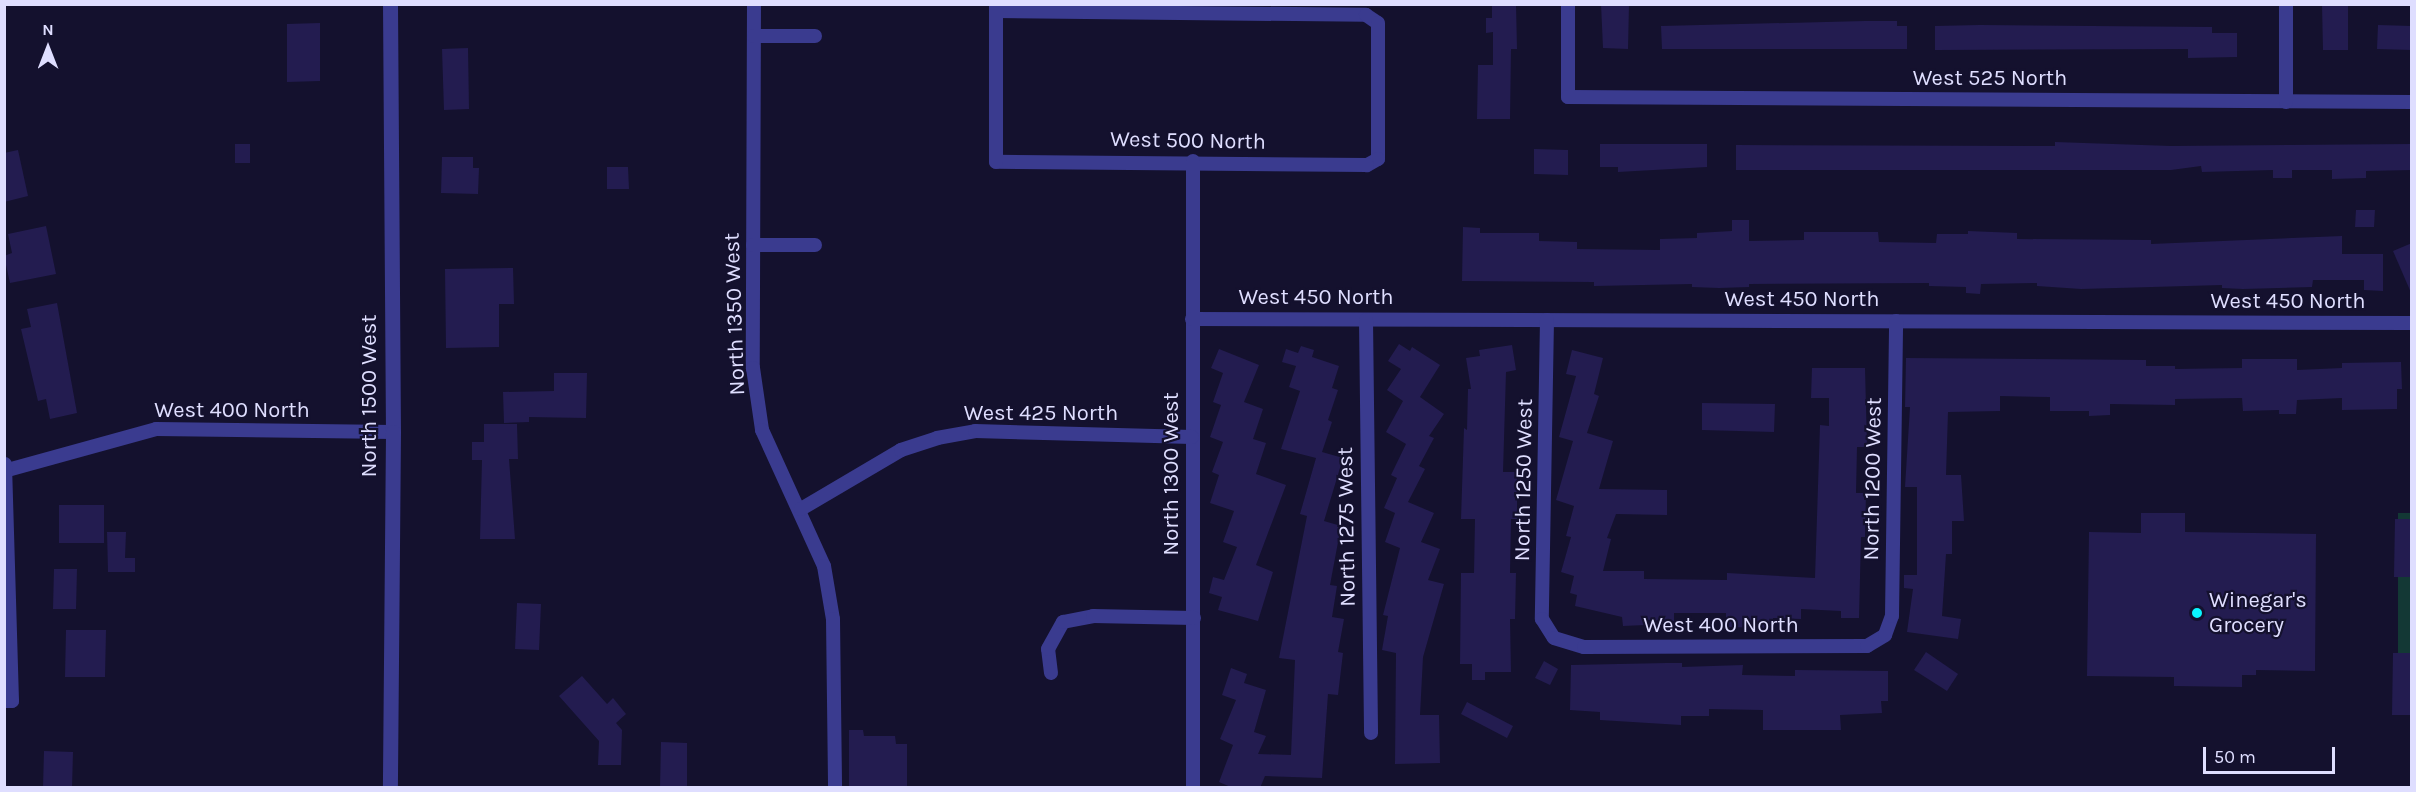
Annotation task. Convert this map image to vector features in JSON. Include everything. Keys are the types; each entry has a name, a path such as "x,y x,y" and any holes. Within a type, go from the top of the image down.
{"street":[{"name":"North 1500 West","path":"390,4 393,432 390,788"},
{"name":"North 1350 West","path":"754,4 753,368 762,429 801,509 824,566 833,619 835,788"},
{"name":"West 525 North","path":"1568,4 1568,97 2412,102"},
{"path":"2286,4 2286,102"},
{"name":"West 500 North","path":"996,8 1366,15 1378,22 1378,159 1367,165 1192,161 996,162 996,8"},
{"path":"754,36 815,36"},
{"name":"North 1300 West","path":"1192,161 1193,788"},
{"path":"753,245 815,245"},
{"name":"West 450 North","path":"1192,319 2412,323"},
{"name":"North 1275 West","path":"1366,320 1371,733"},
{"name":"North 1250 West","path":"1547,320 1542,619 1554,638"},
{"name":"North 1200 West","path":"1885,635 1892,616 1896,321"},
{"name":"West 400 North","path":"5,468 156,429 393,432"},
{"name":"West 425 North","path":"801,509 901,450 937,438 975,431 1192,437"},
{"path":"5,468 8,701"},
{"path":"1051,673 1048,649 1063,622 1093,616 1194,618"},
{"name":"West 400 North","path":"1554,638 1584,647 1867,646 1885,635"}],"green space":[{"path":"2398,513 2411,513 2411,709 2398,709"}],"building":[{"path":"1492,4 1516,4 1517,49 1511,49 1510,119 1477,119 1478,65 1493,65 1493,32 1486,33 1486,18 1492,18"},
{"path":"1601,4 1629,4 1628,49 1603,48"},
{"path":"2322,4 2348,4 2348,50 2323,50"},
{"path":"1897,21 1897,26 1907,26 1907,49 1662,49 1661,26"},
{"path":"320,23 320,81 287,82 287,24"},
{"path":"2378,25 2412,26 2412,50 2377,49"},
{"path":"1935,26 2212,27 2212,33 2237,33 2237,57 2188,58 2188,49 1935,50"},
{"path":"468,48 469,109 444,110 442,49"},
{"path":"2055,142 2171,146 2412,144 2412,170 2366,171 2366,178 2332,179 2332,170 2292,170 2292,178 2273,178 2273,170 2202,172 2201,166 2171,170 1736,170 1736,145 2055,146"},
{"path":"235,144 250,144 250,163 235,163"},
{"path":"1600,144 1707,144 1707,167 1618,172 1618,167 1600,167"},
{"path":"1534,149 1568,150 1568,175 1534,174"},
{"path":"18,150 28,196 4,202 4,153"},
{"path":"442,157 473,157 473,168 479,168 478,194 441,193"},
{"path":"607,167 628,167 629,189 607,189"},
{"path":"2356,210 2375,210 2374,227 2355,227"},
{"path":"1732,220 1749,220 1749,241 1804,240 1804,232 1878,232 1879,242 1936,243 1937,234 1968,234 1968,231 2017,233 2017,239 2151,240 2151,244 2342,236 2342,254 2383,254 2383,291 2364,290 2364,280 2313,280 2312,287 2243,289 2222,288 2222,285 2081,289 2037,286 2037,283 1981,284 1980,294 1966,293 1966,287 1929,286 1929,283 1749,284 1749,287 1719,288 1692,287 1692,284 1594,286 1594,282 1462,281 1463,227 1480,228 1480,233 1539,233 1539,241 1577,242 1577,249 1660,250 1660,239 1697,238 1697,233 1732,231"},
{"path":"46,226 56,274 10,283 4,256 12,253 8,234"},
{"path":"2412,243 2412,295 2393,251"},
{"path":"513,268 514,304 499,304 499,347 446,348 445,269"},
{"path":"57,303 77,413 50,419 46,399 38,401 21,329 31,327 27,309"},
{"path":"1399,344 1410,351 1412,347 1440,365 1420,397 1444,414 1429,436 1434,438 1419,466 1425,469 1408,502 1434,513 1421,542 1440,549 1428,580 1444,584 1423,657 1420,715 1439,715 1440,763 1395,764 1396,653 1382,650 1388,616 1383,615 1400,548 1385,542 1395,513 1384,508 1397,478 1391,475 1406,444 1386,432 1403,401 1387,390 1401,369 1388,361"},
{"path":"1512,345 1516,370 1506,372 1503,472 1517,472 1517,519 1511,519 1510,573 1516,573 1515,619 1510,619 1511,672 1485,672 1485,680 1472,680 1472,664 1460,664 1461,573 1474,573 1475,519 1461,519 1464,428 1467,430 1468,389 1471,389 1466,358 1480,356 1479,350"},
{"path":"1301,346 1314,350 1312,357 1339,366 1332,388 1338,390 1328,420 1332,422 1322,452 1343,458 1324,521 1341,526 1330,585 1337,586 1332,617 1344,619 1338,652 1343,653 1338,695 1328,694 1322,778 1265,776 1260,788 1233,788 1219,782 1233,745 1220,739 1236,700 1222,695 1231,668 1247,674 1244,683 1266,690 1254,732 1266,736 1258,754 1291,755 1295,660 1279,658 1307,516 1300,514 1316,458 1281,449 1300,391 1289,387 1296,366 1282,362 1286,349 1298,353"},
{"path":"1219,349 1259,365 1244,402 1263,409 1253,439 1266,443 1256,474 1286,485 1256,565 1273,572 1258,621 1218,610 1222,597 1209,593 1213,577 1224,580 1237,547 1223,542 1234,511 1210,503 1219,475 1212,472 1223,442 1210,437 1221,405 1213,402 1223,373 1211,368"},
{"path":"1572,350 1603,358 1594,394 1599,396 1587,433 1613,441 1599,489 1667,490 1667,515 1616,514 1607,538 1611,539 1603,571 1644,571 1644,579 1727,580 1727,573 1815,578 1820,425 1829,426 1829,398 1811,398 1812,368 1865,368 1867,447 1857,447 1856,493 1866,493 1865,537 1861,537 1859,618 1841,618 1841,611 1801,609 1801,619 1773,618 1773,628 1726,627 1726,613 1674,613 1674,621 1645,620 1645,625 1623,626 1622,617 1575,606 1577,595 1570,593 1574,576 1561,572 1571,537 1566,536 1574,506 1556,500 1573,441 1559,437 1576,376 1566,374"},
{"path":"1906,358 2146,360 2146,366 2175,366 2175,369 2242,368 2242,359 2297,359 2297,370 2342,368 2342,363 2401,362 2402,389 2397,389 2397,409 2342,410 2342,398 2297,400 2296,414 2279,414 2279,410 2243,411 2242,398 2175,399 2175,405 2110,404 2110,415 2089,416 2089,411 2050,411 2050,397 2000,396 2000,411 1948,412 1946,475 1961,475 1964,521 1952,521 1952,554 1946,554 1942,616 1961,619 1958,639 1907,632 1913,589 1904,588 1904,575 1917,575 1917,487 1905,487 1910,407 1905,407"},
{"path":"554,373 587,373 586,418 529,417 529,422 504,423 503,392 554,391"},
{"path":"1702,403 1775,404 1774,432 1702,430"},
{"path":"484,424 517,424 518,459 509,459 515,539 480,539 482,460 472,460 472,442 484,442"},
{"path":"59,505 104,505 104,543 59,543"},
{"path":"2141,513 2185,513 2185,532 2316,534 2315,671 2256,670 2256,675 2242,675 2242,687 2174,686 2174,677 2087,676 2089,532 2141,533"},
{"path":"2395,519 2412,519 2412,577 2394,577"},
{"path":"107,532 126,532 125,558 135,558 135,572 108,572"},
{"path":"54,569 77,569 76,609 53,609"},
{"path":"517,603 541,604 539,650 515,649"},
{"path":"66,630 106,630 105,677 65,677"},
{"path":"1926,652 1958,674 1947,691 1914,670"},
{"path":"2393,653 2412,653 2412,715 2392,715"},
{"path":"1544,661 1558,669 1550,685 1535,678"},
{"path":"1682,663 1682,667 1743,665 1742,675 1795,676 1795,670 1888,671 1888,701 1881,701 1882,713 1840,715 1841,730 1763,730 1763,710 1709,709 1709,716 1681,716 1681,725 1600,720 1600,712 1570,710 1571,665"},
{"path":"582,676 607,704 613,698 626,714 616,723 622,730 621,765 598,765 599,741 559,696"},
{"path":"1467,702 1513,726 1507,738 1461,714"},
{"path":"849,730 863,730 864,736 895,736 896,744 907,744 907,788 849,788"},
{"path":"661,742 687,743 687,788 660,788"},
{"path":"44,751 73,752 72,788 43,788"}],"place":[{"name":"Winegar's Grocery","path":"2197,613"}]}
